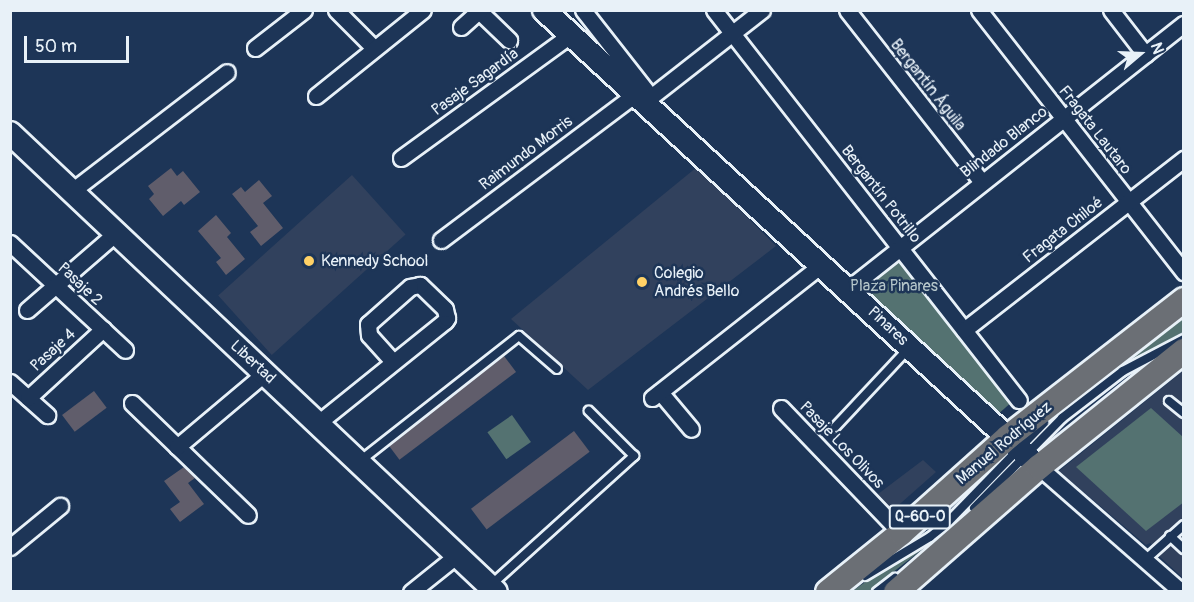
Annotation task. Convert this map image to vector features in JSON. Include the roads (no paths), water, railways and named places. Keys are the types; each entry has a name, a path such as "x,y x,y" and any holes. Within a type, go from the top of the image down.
{"main road":[{"name":"Manuel Rodríguez","path":"900,581 1023,452 1184,300"},
{"name":"Manuel Rodríguez","path":"828,591 902,533 1023,452 1184,351"}],"street":[{"path":"255,48 304,10"},
{"path":"336,10 374,48"},
{"path":"316,96 423,10"},
{"name":"Pinares","path":"544,10 1023,452 1182,591"},
{"path":"583,10 642,98"},
{"name":"Bergantín Potrillo","path":"714,10 1019,400"},
{"name":"Raimundo Morris","path":"441,240 732,34 762,10"},
{"name":"Bergantín Águila","path":"847,10 981,182"},
{"name":"Fragata Lautaro","path":"979,10 1184,272"},
{"path":"1111,10 1145,54"},
{"path":"461,27 480,11 509,40"},
{"name":"Blindado Blanco","path":"848,289 1184,24"},
{"name":"Pasaje Sagardía","path":"401,158 570,35"},
{"path":"72,191 227,72"},
{"name":"Libertad","path":"10,134 493,589"},
{"name":"Fragata Chiloé","path":"964,330 1184,159"},
{"path":"27,310 116,232"},
{"name":"Pasaje 2","path":"10,243 125,350"},
{"path":"691,429 656,395 821,265"},
{"path":"318,423 393,362 447,318 446,309 420,285 410,287 368,324 369,335 393,362"},
{"name":"Pasaje 4","path":"28,398 102,329"},
{"path":"177,447 265,373"},
{"path":"10,382 47,415"},
{"path":"132,403 248,515"},
{"name":"Pasaje Los Olivos","path":"781,408 902,533"},
{"path":"10,547 60,506"},
{"path":"411,591 458,555"}],"lane":[{"path":"931,548 1023,452 1060,409 1184,312"},
{"path":"358,462 519,336 557,369"},
{"path":"860,581 946,524 1050,428 1112,378 1184,339"},
{"path":"835,427 910,346"},
{"path":"1169,401 1184,412"},
{"path":"493,589 634,456 589,411"},
{"path":"1145,560 1184,525"},
{"path":"1170,536 1184,549"},
{"path":"878,591 900,581"}],"place":[{"name":"Kennedy School","path":"309,261"},
{"name":"Colegio Andrés Bello","path":"642,282"}],"park label":[{"name":"Plaza Pinares","path":"894,286"}]}
